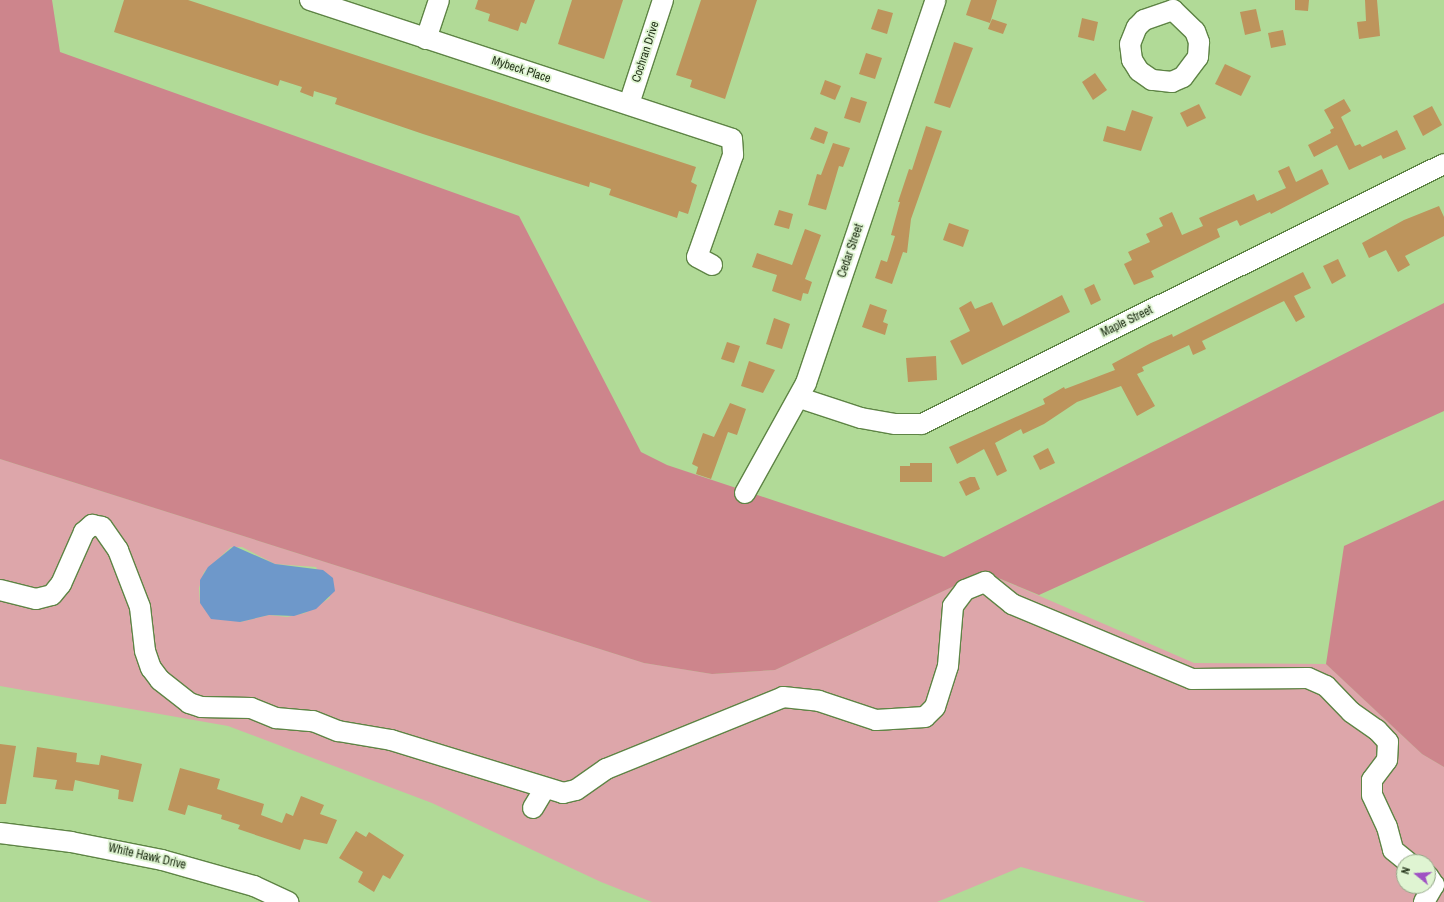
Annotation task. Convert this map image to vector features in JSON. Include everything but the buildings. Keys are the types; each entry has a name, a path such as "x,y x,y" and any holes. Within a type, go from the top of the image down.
{"street":[{"name":"Mybeck Place","path":"310,0 732,139 733,155 697,257 712,265"},
{"path":"426,39 439,0"},
{"name":"Cochran Drive","path":"629,104 663,0"},
{"name":"Cedar Street","path":"745,493 800,398 936,0"},
{"name":"Maple Street","path":"800,398 861,418 896,424 922,424 1444,164"},
{"path":"0,590 36,599 52,595 61,584 84,532 92,525 102,527 118,550 140,607 145,651 151,668 160,680 189,703 201,708 244,707 276,718 313,722 485,767 545,788 569,793 606,769 783,697 819,701 876,720 925,717 935,707 948,666 953,606 965,590 985,582 1012,604 1192,679 1308,678 1326,686 1351,712 1378,730 1388,742 1387,760 1372,780 1372,795 1387,827 1393,850 1398,854"},
{"path":"533,808 545,788"},
{"name":"White Hawk Drive","path":"0,833 84,844 162,860 254,886 289,902"}],"shaded area":[{"path":"0,0 52,0 60,52 519,216 641,452 667,465 944,557 1444,303 1444,411 1039,595 984,572 775,670 712,674 644,663 0,459"},
{"path":"0,459 644,663 712,674 775,670 984,572 1194,663 1326,664 1422,754 1444,767 1444,902 1146,902 1021,867 937,902 652,902 601,882 432,803 228,726 0,686","holes":["231,547 242,547 275,564 316,567 330,598 305,613 287,617 269,615 240,622 200,603 199,588 204,572"]},
{"path":"1444,500 1444,767 1422,754 1326,664 1344,546"}],"water":[{"path":"234,546 275,564 323,570 333,578 335,591 316,609 294,616 269,615 240,622 211,619 200,603 200,580 208,567"}]}
